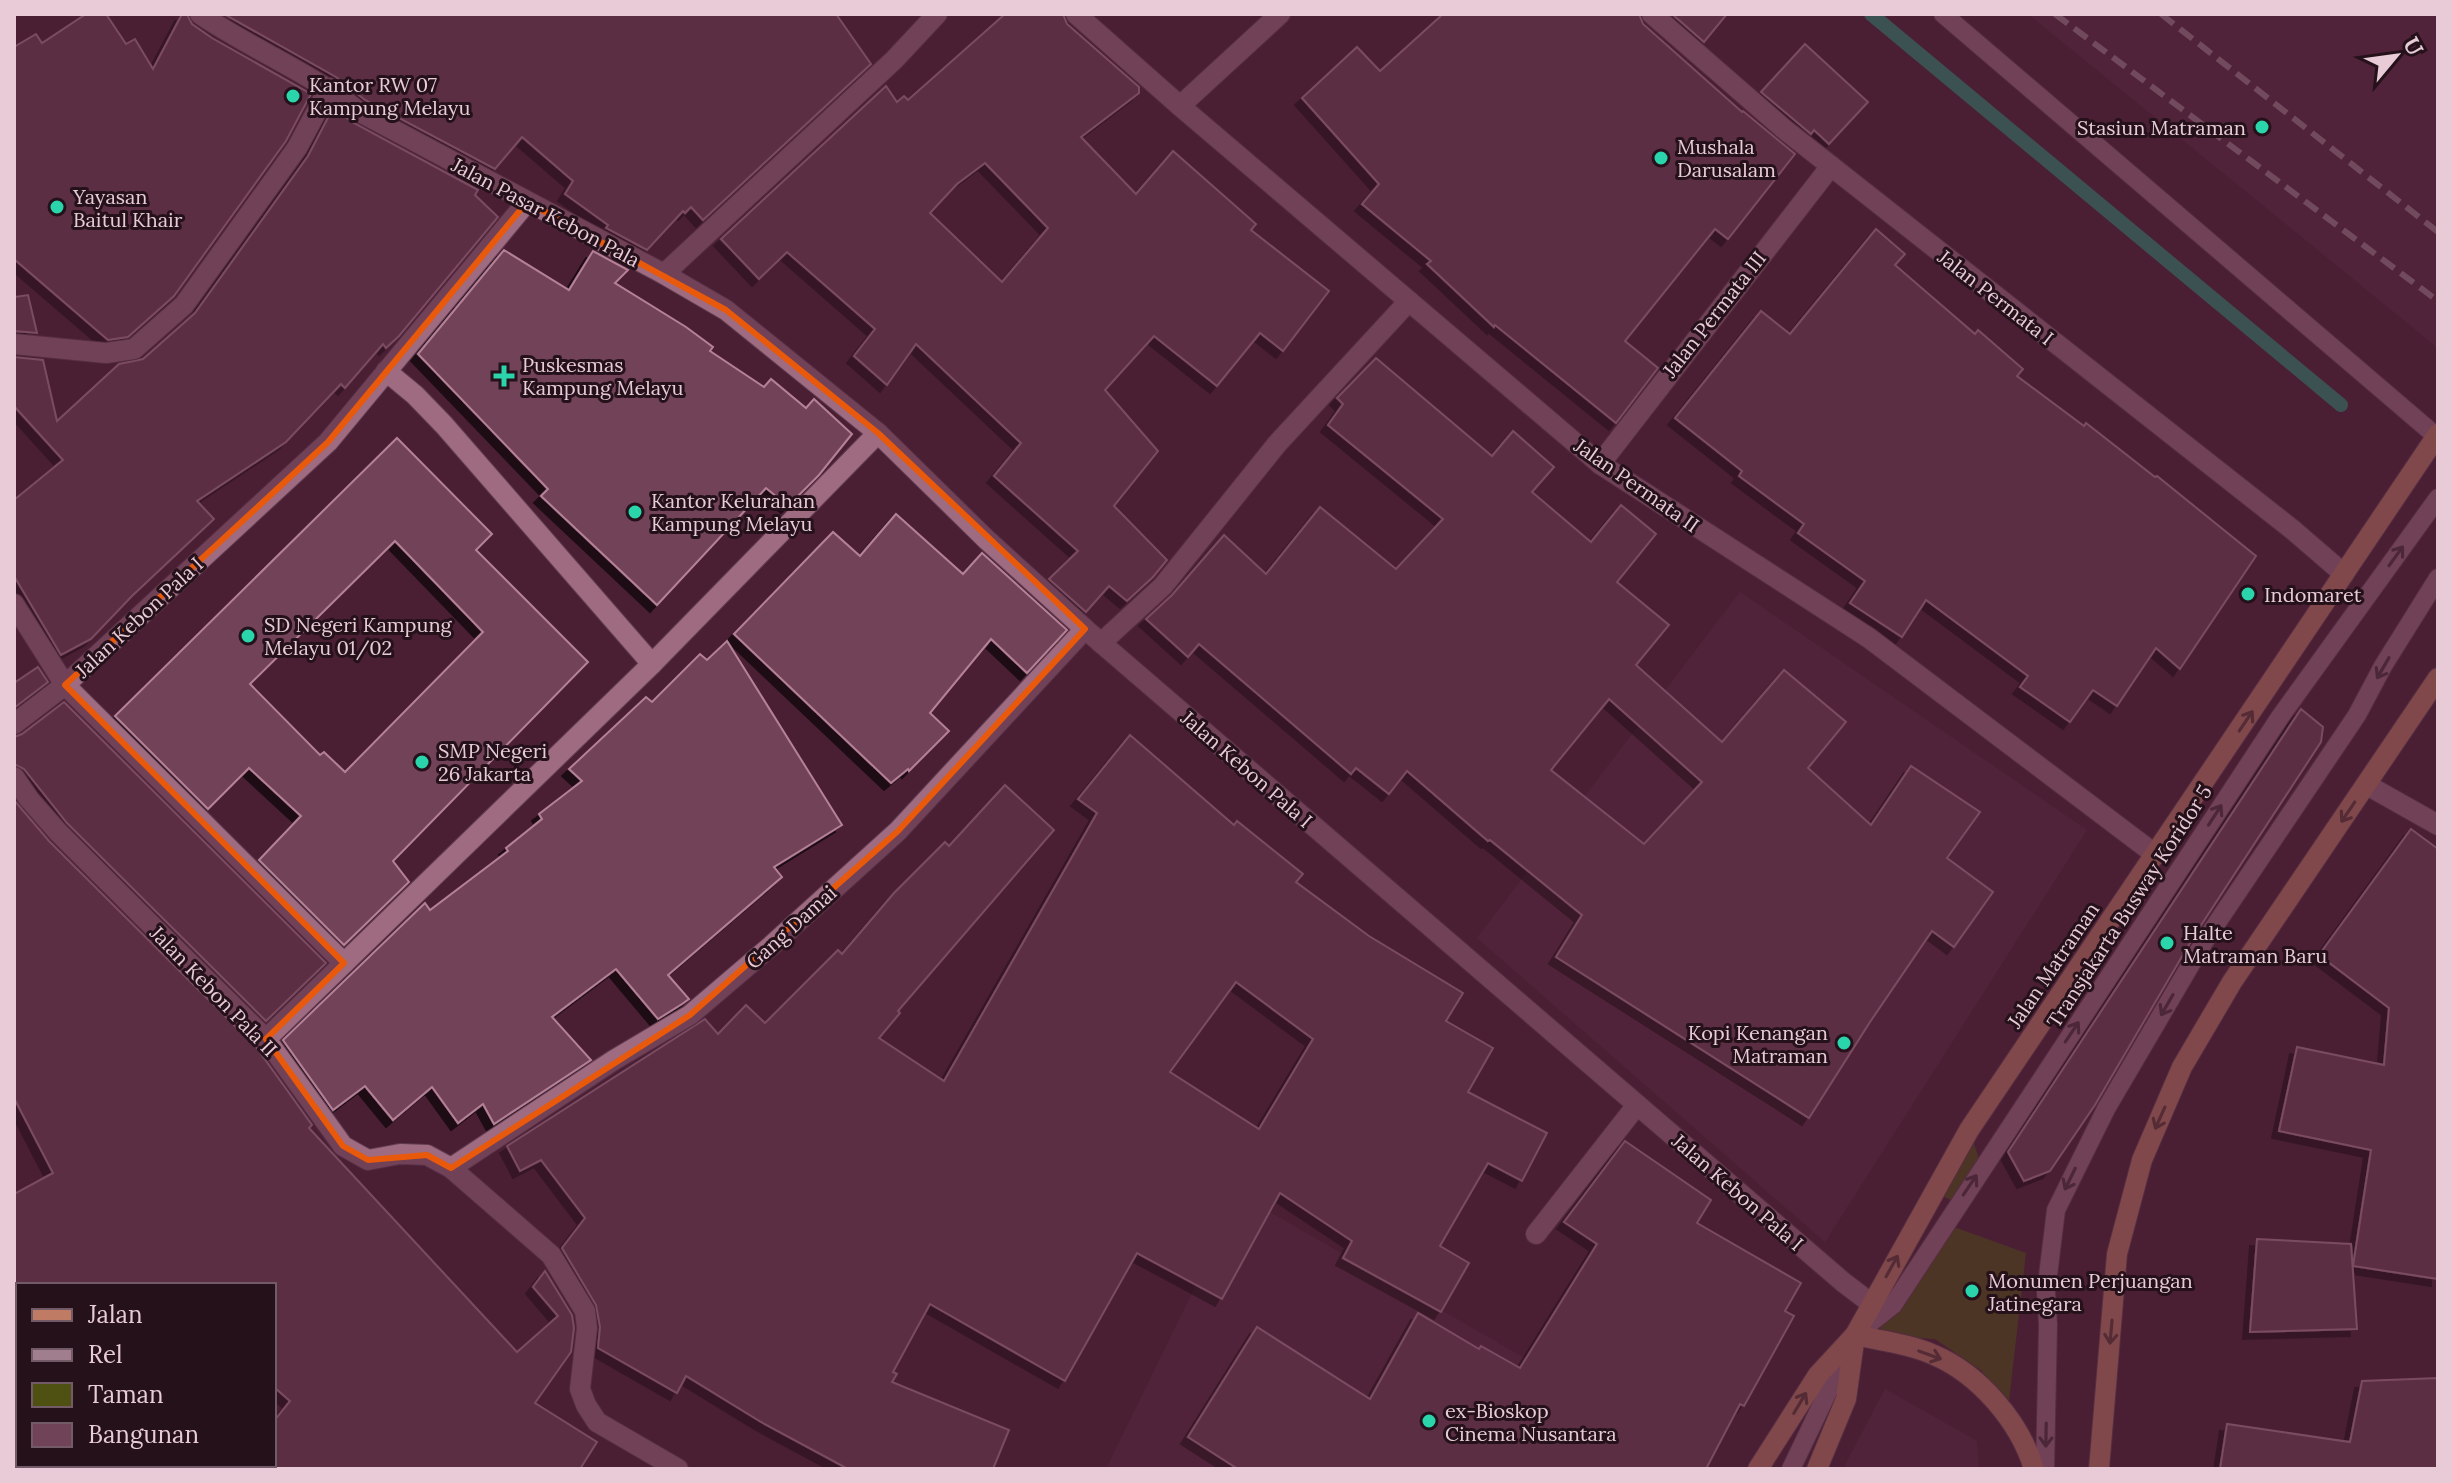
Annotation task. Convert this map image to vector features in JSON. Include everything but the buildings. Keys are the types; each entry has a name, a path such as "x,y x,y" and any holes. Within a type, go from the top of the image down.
{"main road":[{"name":"Jalan Matraman","path":"1855,1335 1969,1130 2437,435"},
{"path":"2099,1469 2117,1254 2142,1160 2182,1067 2232,982 2438,678"},
{"path":"1758,1469 1818,1375 1855,1335"},
{"path":"1817,1469 1846,1399 1855,1335"},
{"path":"1855,1335 1932,1354 1960,1368 1999,1405 2028,1449 2034,1469"}],"street":[{"name":"Jalan Pasar Kebon Pala","path":"200,14 235,38 329,88 358,111 726,310 878,433"},
{"path":"664,274 894,60 937,14"},
{"name":"Jalan Permata II","path":"1076,14 1600,464 1869,638 2156,855"},
{"path":"1180,106 1280,14"},
{"name":"Jalan Permata I","path":"1652,14 1831,166 2293,530 2344,574"},
{"path":"14,344 106,353 134,349 184,305 297,148 329,88"},
{"name":"Jalan Permata III","path":"1600,464 1831,166"},
{"name":"Jalan Kebon Pala I","path":"344,963 65,685 328,442 527,202"},
{"name":"Gang Damai","path":"451,1168 614,1060 690,1015 898,831 1093,636 1163,586 1277,444 1409,301"},
{"path":"386,371 444,425 652,664"},
{"path":"266,1039 652,664 878,433"},
{"name":"Jalan Kebon Pala I","path":"878,433 986,539 1093,636 1872,1304"},
{"path":"14,604 65,685 14,724"},
{"name":"Jalan Kebon Pala II","path":"14,777 58,832 266,1039 343,1146 368,1160 400,1154 427,1155 451,1168 551,1255 583,1304 587,1328 580,1389 586,1405 597,1422 678,1469"},
{"path":"2367,785 2438,825"},
{"path":"1536,1234 1637,1105"}],"lane":[{"path":"1943,14 2437,435"},
{"name":"Transjakarta Busway Koridor 5","path":"1855,1335 1893,1305 1921,1258 2272,730 2438,498"},
{"path":"2045,1469 2046,1292 2056,1210 2106,1109 2204,942 2357,715 2383,666 2438,578"},
{"path":"1791,1469 1855,1335"}],"highlighted area":[{"path":"527,202 726,310 878,433 1085,629 898,831 690,1015 451,1168 427,1155 368,1160 343,1146 266,1039 344,963 65,685 328,442"}],"shaded area":[{"path":"2028,14 2438,14 2438,348"},
{"path":"1740,592 2087,830 1825,1242 1477,938"},
{"path":"1240,1195 1584,1392 1543,1469 1106,1469"},
{"path":"1885,1389 1977,1441 1979,1469 1843,1469"}],"green space":[{"path":"1969,1130 1982,1167 1958,1203 1933,1192"},
{"path":"1951,1226 2026,1253 2007,1418 1982,1371 1935,1339 1873,1335 1903,1304"}],"waterway":[{"path":"1871,14 2341,405"}],"railway":[{"path":"2055,14 2438,301"},
{"path":"2161,14 2438,232"}],"place":[{"name":"Kantor RW 07 Kampung Melayu","path":"293,96"},
{"name":"Stasiun Matraman","path":"2262,127"},
{"name":"Mushala Darusalam","path":"1661,158"},
{"name":"Yayasan Baitul Khair","path":"57,207"},
{"name":"Puskesmas Kampung Melayu","path":"504,376"},
{"name":"Kantor Kelurahan Kampung Melayu","path":"635,512"},
{"name":"Indomaret","path":"2248,594"},
{"name":"SD Negeri Kampung Melayu 01/02","path":"248,636"},
{"name":"SMP Negeri 26 Jakarta","path":"422,762"},
{"name":"Halte Matraman Baru","path":"2167,943"},
{"name":"Kopi Kenangan Matraman","path":"1844,1043"},
{"name":"Monumen Perjuangan Jatinegara","path":"1972,1291"},
{"name":"ex-Bioskop Cinema Nusantara","path":"1429,1421"}]}
